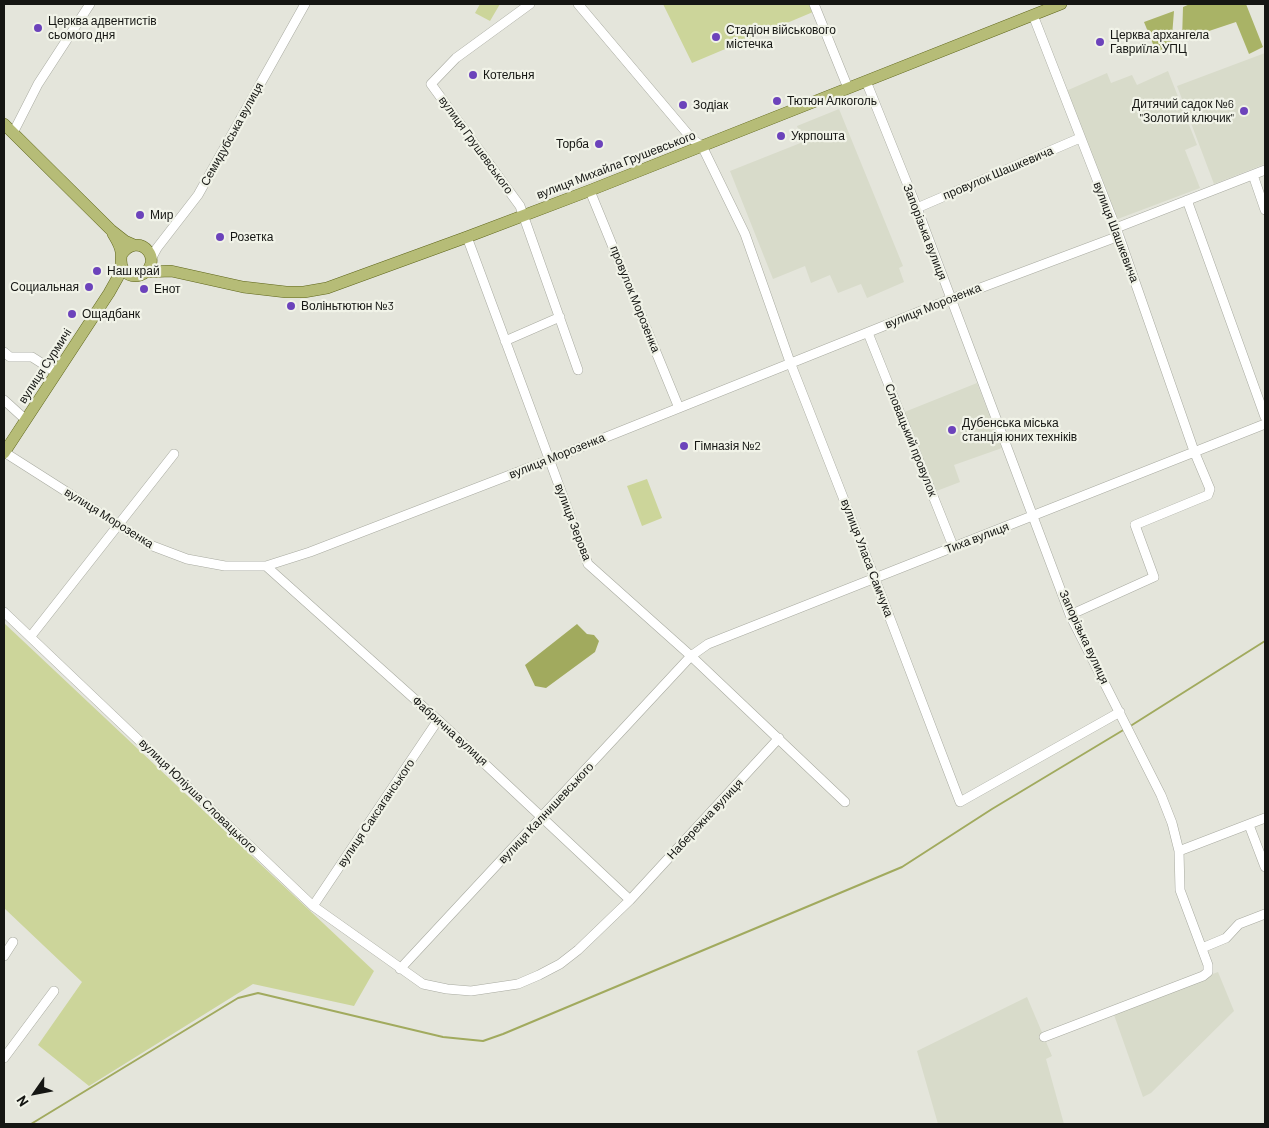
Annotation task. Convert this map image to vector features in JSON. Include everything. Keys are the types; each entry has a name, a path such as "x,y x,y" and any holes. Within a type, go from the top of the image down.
{"main road":[{"name":"вулиця Михайла Грушевського","path":"151,259 160,267 171,271 243,287 286,292 304,292 327,288 590,190 1061,4"},
{"path":"4,124 124,241 148,252 151,264 146,272 123,281 109,294"},
{"path":"108,226 119,244 121,259 126,272 134,276"},
{"path":"109,294 118,277 121,259 125,250 137,246"},
{"name":"вулиця Михайла Грушевського","path":"146,272 171,271"},
{"name":"вулиця Сурмичі","path":"4,452 109,294"}],"street":[{"path":"13,132 38,84 90,4"},
{"name":"вулиця Грушевського","path":"524,215 520,206 431,84 456,58 530,4"},
{"path":"578,4 692,139 702,146"},
{"path":"814,4 848,88"},
{"name":"Семидубська вулиця","path":"151,259 162,240 198,195 301,5"},
{"name":"вулиця Шашкевича","path":"1033,14 1117,232 1194,451 1210,489 1208,495 1136,525 1154,577 1070,615"},
{"name":"Запорізька вулиця","path":"866,81 951,298 1070,615 1161,795 1172,823 1179,851 1180,890 1208,968 1203,976 1044,1037"},
{"name":"провулок Шашкевича","path":"916,208 1080,138"},
{"name":"вулиця Уласа Самчука","path":"702,146 745,234 790,362 960,802 1120,712"},
{"name":"вулиця Морозенка","path":"4,452 150,545 186,559 225,566 266,566 310,552 549,460 790,362 868,333 1117,232 1187,200 1265,170"},
{"path":"1253,175 1265,210"},
{"name":"провулок Морозенка","path":"590,190 679,408"},
{"path":"1187,200 1265,417"},
{"path":"524,215 578,370"},
{"name":"вулиця Зерова","path":"468,237 588,564 692,656 845,802"},
{"path":"137,246 162,240"},
{"path":"505,341 560,317"},
{"name":"Словацький провулок","path":"868,333 953,546"},
{"path":"4,352 10,357 32,357 57,373"},
{"path":"4,400 26,420"},
{"name":"Тиха вулиця","path":"692,656 708,644 1265,424"},
{"path":"30,636 174,454"},
{"name":"Фабрична вулиця","path":"266,566 438,720 630,900"},
{"name":"вулиця Юліуша Словацького","path":"4,612 313,906 400,969"},
{"name":"вулиця Калнишевського","path":"400,969 692,656"},
{"name":"вулиця Саксаганського","path":"313,906 438,720"},
{"name":"Набережна вулиця","path":"400,969 423,984 471,991 518,984 540,976 560,964 578,950 630,900 779,738"},
{"path":"1179,851 1265,818"},
{"path":"1249,825 1265,867"},
{"path":"1202,948 1226,938 1239,924 1265,914"},
{"path":"4,956 13,942"},
{"path":"4,1058 54,991"}],"shaded area":[{"path":"480,4 500,4 490,21 475,13"},
{"name":"Стадіон військового містечка","path":"663,4 810,4 813,12 692,63"},
{"path":"1190,4 1246,4 1263,47 1249,54 1236,22 1182,40 1183,7"},
{"path":"1174,11 1171,49 1157,54 1144,22"},
{"path":"1265,53 1265,164 1214,184 1177,86"},
{"path":"1168,71 1197,145 1185,150 1200,188 1115,220 1066,91 1107,73 1111,83 1132,75 1137,85"},
{"path":"839,109 903,266 899,268 904,282 867,298 861,284 838,293 830,275 811,283 805,266 773,279 730,171 803,142 797,126"},
{"name":"Дубенська міська станція юних техніків","path":"977,383 1002,448 954,465 960,482 934,492 902,413"},
{"path":"647,479 662,518 642,526 627,486"},
{"path":"4,623 374,971 354,1006 253,984 89,1086 38,1045 82,982 4,908"},
{"path":"577,624 587,634 594,635 599,641 595,652 546,688 535,686 525,665"},
{"path":"1218,972 1234,1011 1151,1093 1143,1097 1113,1012"},
{"path":"1027,997 1052,1056 1046,1059 1064,1124 938,1124 917,1051"}],"waterway":[{"path":"1132,725 1265,641"},
{"path":"31,1124 238,998 258,993 443,1037 483,1041 503,1034 902,867 992,809 1125,729"}],"place":[{"name":"Церква адвентистів сьомого дня","path":"38,28"},
{"name":"Стадіон військового містечка","path":"716,37"},
{"name":"Церква архангела Гавриїла УПЦ","path":"1100,42"},
{"name":"Котельня","path":"473,75"},
{"name":"Тютюн Алкоголь","path":"777,101"},
{"name":"Зодіак","path":"683,105"},
{"name":"Дитячий садок №6 \"Золотий ключик\"","path":"1244,111"},
{"name":"Укрпошта","path":"781,136"},
{"name":"Торба","path":"599,144"},
{"name":"Мир","path":"140,215"},
{"name":"Розетка","path":"220,237"},
{"name":"Наш край","path":"97,271"},
{"name":"Социальная","path":"89,287"},
{"name":"Енот","path":"144,289"},
{"name":"Воліньтютюн №3","path":"291,306"},
{"name":"Ощадбанк","path":"72,314"},
{"name":"Дубенська міська станція юних техніків","path":"952,430"},
{"name":"Гімназія №2","path":"684,446"}]}
